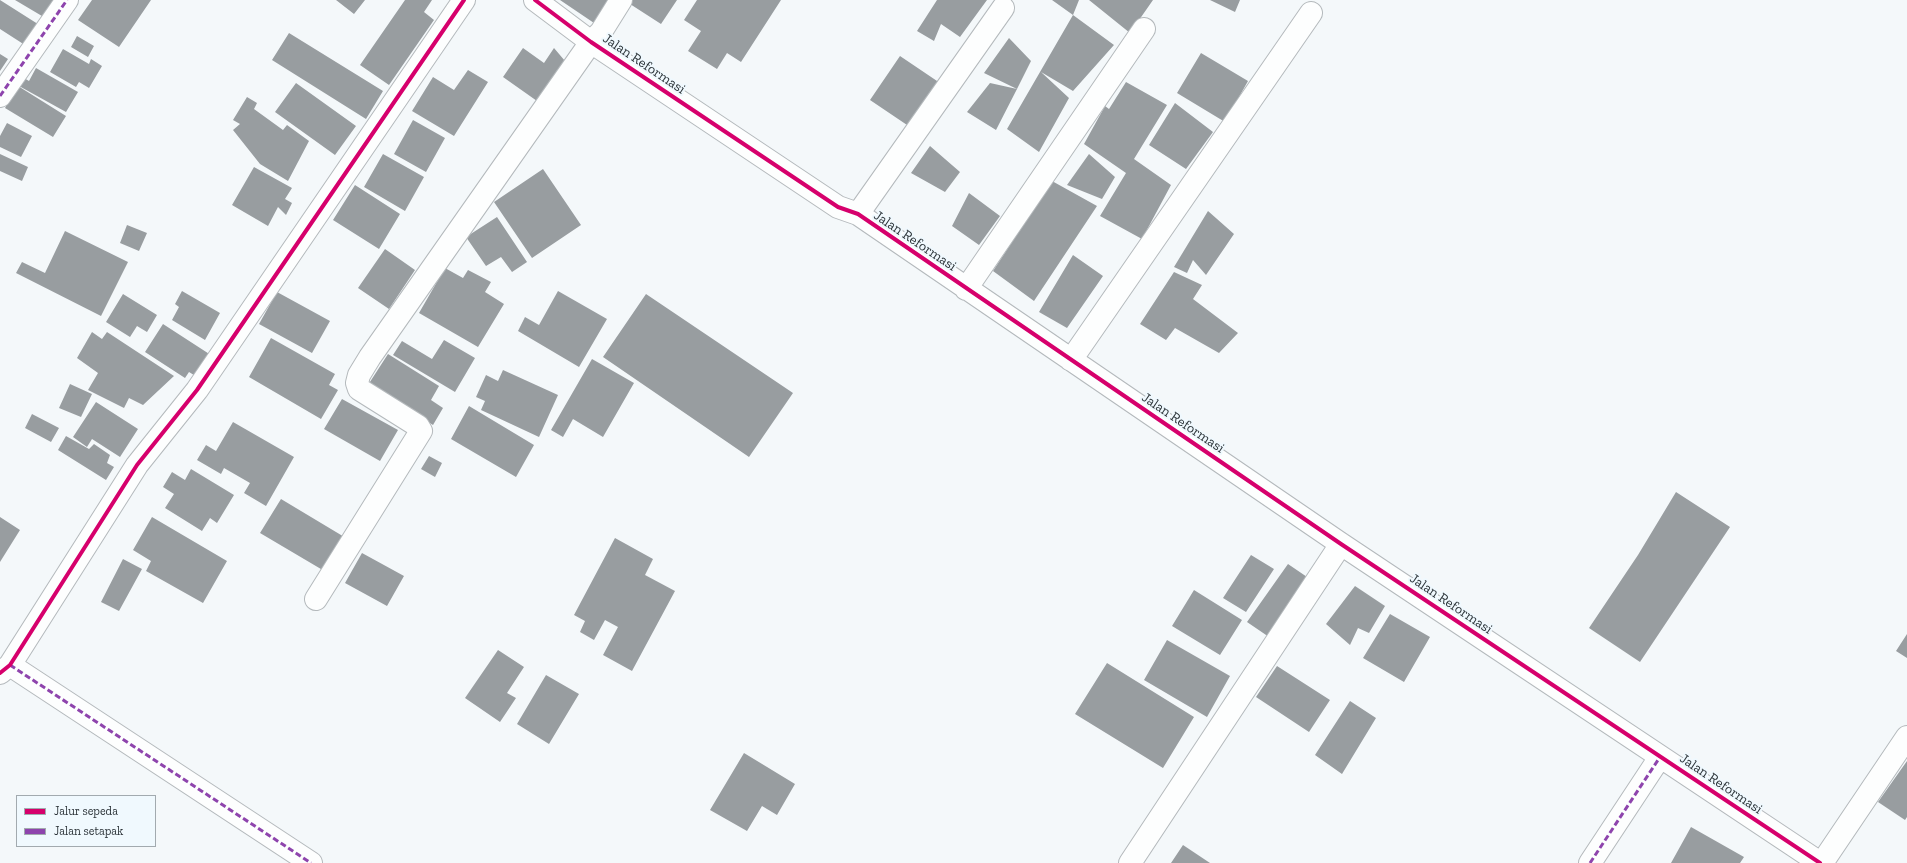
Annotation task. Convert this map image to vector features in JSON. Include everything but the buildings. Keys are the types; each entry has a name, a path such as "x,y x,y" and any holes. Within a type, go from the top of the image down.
{"street":[{"path":"0,96 67,0"},
{"path":"311,863 5,669 138,465 197,390 464,0"},
{"name":"Jalan Reformasi","path":"535,0 591,42 838,207 858,214 1341,544 1821,863"},
{"path":"316,599 421,431 418,426 359,389 357,382 359,375 370,357 591,42 601,32 621,0"},
{"path":"858,214 1004,8"},
{"path":"1071,360 1311,13"},
{"path":"966,289 1144,29"},
{"path":"1130,863 1341,544"},
{"path":"1821,863 1907,737"},
{"path":"1590,863 1660,757"}],"marked path":[{"path":"0,96 67,0"},
{"path":"10,665 311,863"},
{"path":"1590,863 1660,757"}],"cycle path":[{"path":"0,673 10,665 137,465 197,390 464,0"},
{"path":"535,0 591,42 838,207 858,214 1341,544 1820,863"}]}
